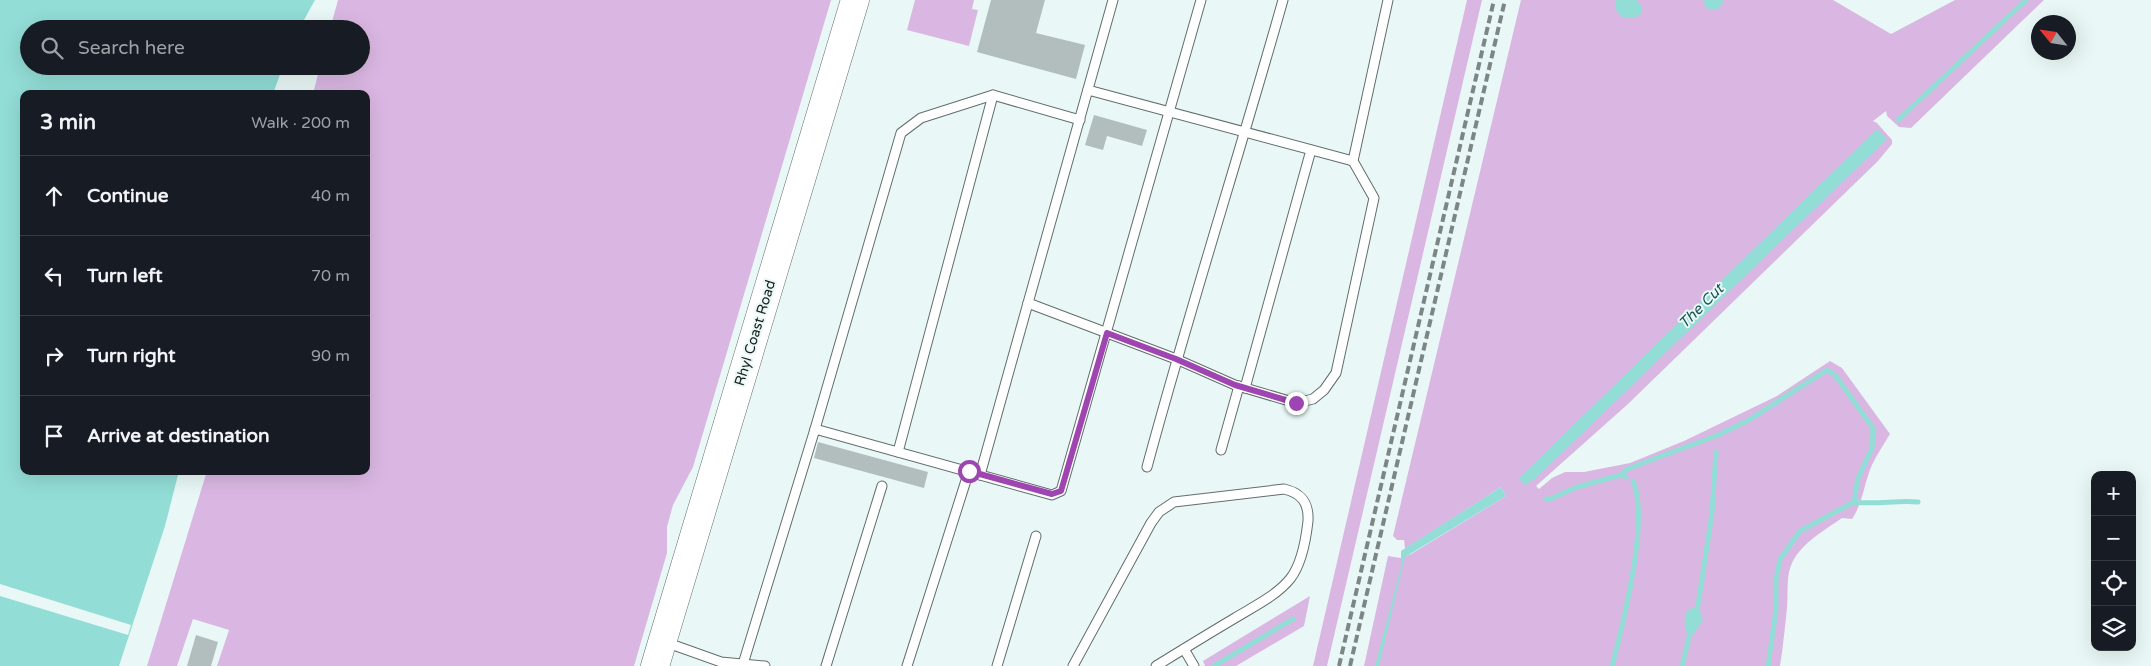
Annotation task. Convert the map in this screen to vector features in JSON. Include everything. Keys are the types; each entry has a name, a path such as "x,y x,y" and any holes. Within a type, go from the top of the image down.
{"main road":[{"name":"Rhyl Coast Road","path":"658,653 855,0"}],"lane":[{"path":"980,474 1113,0"},
{"path":"815,429 1052,494 1061,491 1200,0"},
{"path":"1147,467 1176,359 1246,133 1284,0"},
{"path":"1028,303 1176,359 1242,387 1296,403 1313,399 1324,390 1336,373 1374,198 1353,161 1388,0"},
{"path":"1088,90 1353,161"},
{"path":"743,664 815,429 901,133 921,118 993,95 1080,120"},
{"path":"898,452 993,95"},
{"path":"1221,450 1242,387 1311,150"},
{"path":"907,666 969,471"},
{"path":"826,666 882,486"},
{"path":"1073,666 1151,523 1166,506 1174,502 1284,489 1296,492 1309,509 1306,534 1299,562 1290,578 1264,601 1156,666"},
{"path":"996,666 1036,536"},
{"path":"1184,649 1193,664"},
{"path":"658,653 764,666"}],"shaded area":[{"path":"338,0 831,0 693,467 673,505 667,527 667,553 634,666 217,666 229,630 193,619 177,666 147,666 206,475 370,475 370,90 314,90 318,75 370,75 370,20 332,20"},
{"path":"915,0 974,0 972,9 978,10 969,46 907,30"},
{"path":"1467,0 1482,0 1327,666 1313,666"},
{"path":"1521,0 1833,0 1891,34 1955,0 2044,0 1911,128 1899,127 1887,116 1886,111 1873,121 1892,140 1892,144 1878,161 1628,404 1536,486 1539,489 1552,478 1565,472 1584,472 1630,463 1684,441 1777,396 1830,361 1842,368 1890,434 1872,465 1859,506 1852,519 1842,518 1814,538 1803,547 1791,565 1780,666 1364,666 1388,556 1401,558 1411,554 1506,496 1501,487 1405,549 1404,540 1397,540 1393,536"},
{"path":"1310,596 1304,626 1236,666 1205,666 1203,661"}],"water":[{"path":"0,0 315,0 304,20 20,20 20,75 280,75 274,90 20,90 20,475 178,475 165,526 119,666 0,666"},
{"path":"1616,0 1636,0 1642,6 1642,13 1635,18 1623,18 1616,10"},
{"path":"1703,0 1722,0 1724,2 1718,9 1707,9"},
{"path":"1877,129 1887,139 1535,479 1524,485 1519,478"},
{"path":"1501,487 1506,496 1405,557 1379,666 1375,666 1401,567 1401,551"},
{"path":"1698,605 1703,620 1691,638 1686,629 1686,615 1687,611"}],"pier":[{"path":"0,584 131,625 128,635 0,596"}],"building":[{"path":"991,0 1045,0 1036,33 1085,45 1076,79 977,52"},
{"path":"1094,115 1147,130 1142,146 1107,136 1103,150 1085,145"},
{"path":"818,442 928,472 924,488 814,458"},
{"path":"196,635 218,642 211,666 187,666"}],"waterway":[{"name":"The Cut","path":"1898,120 2026,0"},
{"path":"1621,475 1627,469 1718,435 1747,421 1827,370 1835,375 1873,428 1872,448 1858,478 1854,502 1800,531 1780,559 1776,580 1776,610 1768,666"},
{"path":"1698,605 1712,513 1716,452"},
{"path":"1546,499 1577,487 1621,475 1626,477"},
{"path":"1612,666 1628,599 1637,545 1637,498 1633,481"},
{"path":"1854,502 1918,502"},
{"name":"The Cut","path":"1214,666 1293,619"},
{"path":"1682,666 1689,637"}],"railway":[{"path":"1339,666 1494,0"},
{"path":"1350,666 1505,0"}],"route":[{"path":"969,471 1052,494 1061,491 1107,333 1176,359 1235,385 1296,403"}]}
